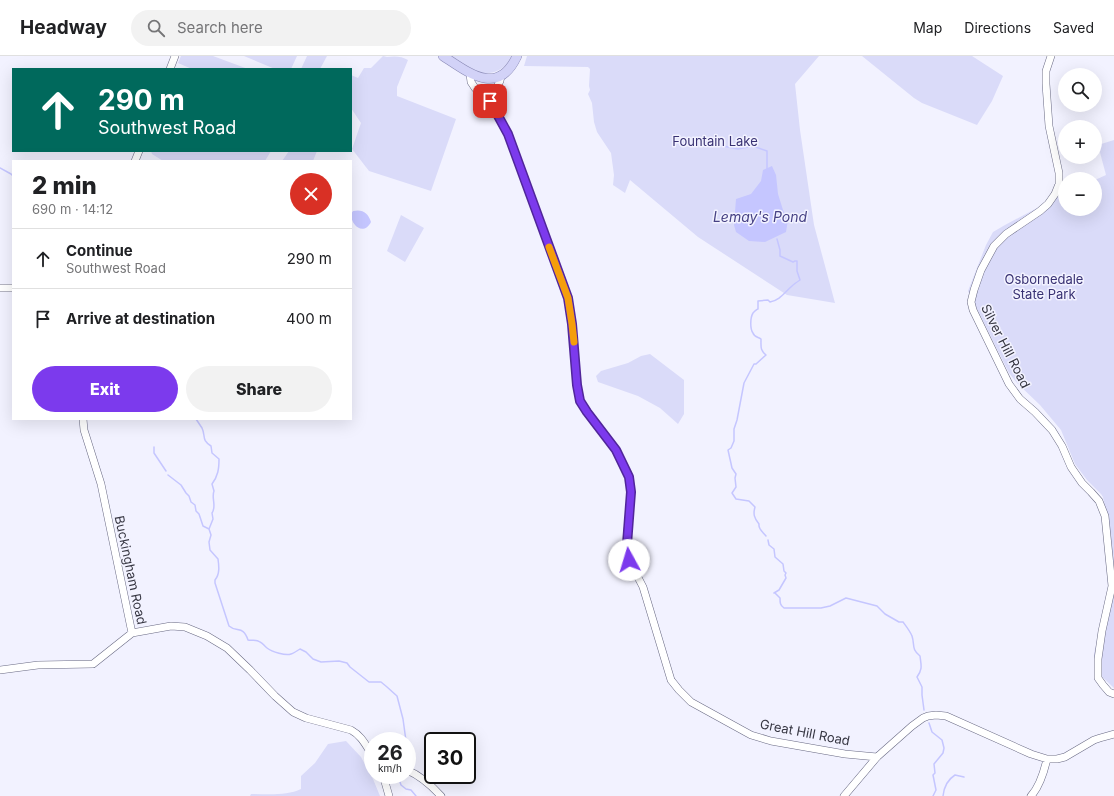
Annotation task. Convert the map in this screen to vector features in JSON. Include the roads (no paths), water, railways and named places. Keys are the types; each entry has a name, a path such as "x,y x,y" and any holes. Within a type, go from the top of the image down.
{"main road":[{"path":"443,56 470,74 486,79 501,76 510,68 517,56"}],"street":[{"path":"170,68 175,56"},
{"name":"Silver Hill Road","path":"1051,56 1046,71 1046,84 1049,126 1059,173 1059,184 1048,204 1006,234 994,246 981,270 971,302 973,310 1009,384 1020,399 1052,430 1062,446 1071,467 1082,483 1098,501 1105,516 1112,586 1102,631 1098,659 1098,678 1109,692 1114,694"},
{"path":"470,74 471,82 475,88 480,94 490,101 501,76"},
{"name":"Great Hill Road","path":"490,101 508,134 568,298 580,401 616,450 629,477 631,492 627,544 629,560 643,587 649,603 667,668 672,680 679,690 691,702 751,735 771,741 845,754 877,757"},
{"path":"0,288 12,288"},
{"name":"Buckingham Road","path":"83,420 84,430 101,484 132,633 171,626 185,627 207,636 227,648 293,712 306,718 351,730 356,733 364,743"},
{"path":"0,670 38,665 94,664 132,633"},
{"path":"844,796 877,757 923,718 936,715 952,718 1031,754 1047,759 1061,758 1094,740 1114,734"},
{"path":"1031,796 1036,791 1043,775 1047,759"},
{"path":"416,774 425,780 441,796"},
{"path":"385,784 388,796"}],"water":[{"name":"Lemay's Pond","path":"772,166 776,175 778,194 788,220 786,232 765,242 749,241 736,232 734,225 736,199 751,194 761,181 763,170"},
{"path":"353,211 365,212 371,222 365,228 358,228 353,222"}],"waterway":[{"path":"718,145 738,149 753,146 767,151 767,170"},
{"path":"0,168 12,175"},
{"path":"766,536 760,529 755,518 755,507 749,501 736,499 732,493 736,487 736,474 732,468 728,450 731,448 734,441 734,429 744,383 754,364 766,355 762,350 761,339 754,335 752,331 752,315 758,309 758,301 768,300 770,302 777,300 800,280 797,271 797,261 793,262 780,256 777,239"},
{"path":"197,420 202,428 206,442 211,446 212,453 219,459 218,472 212,484 214,491 214,508 212,513 213,519 209,529 211,535 209,542 210,550 218,559 219,570 215,583 229,626 244,632 248,640 256,640 275,652 289,654 300,649 306,652 313,659 321,662 339,661 347,663 369,682 381,682 397,696 405,732"},
{"path":"154,447 154,453 166,471"},
{"path":"168,475 181,485 189,496 191,502 195,505 196,511 199,514 203,526 209,529"},
{"path":"768,540 769,545 774,549 775,557 783,564 784,571 786,573 786,578 779,590 774,593 780,598 780,604 784,608 821,608 830,606 846,598 877,606 885,614 899,622 903,622 912,636 915,651 920,656 921,669 917,677 922,687 924,710"},
{"path":"929,723 932,732 942,740 944,748 943,753 934,764 935,773 933,775 936,790 933,796"},
{"path":"943,796 946,784 952,777 955,775 964,777"},
{"path":"401,784 406,789 411,790 416,796"}],"park label":[{"name":"Fountain Lake","path":"715,141"},
{"name":"Osbornedale State Park","path":"1044,286"}]}
